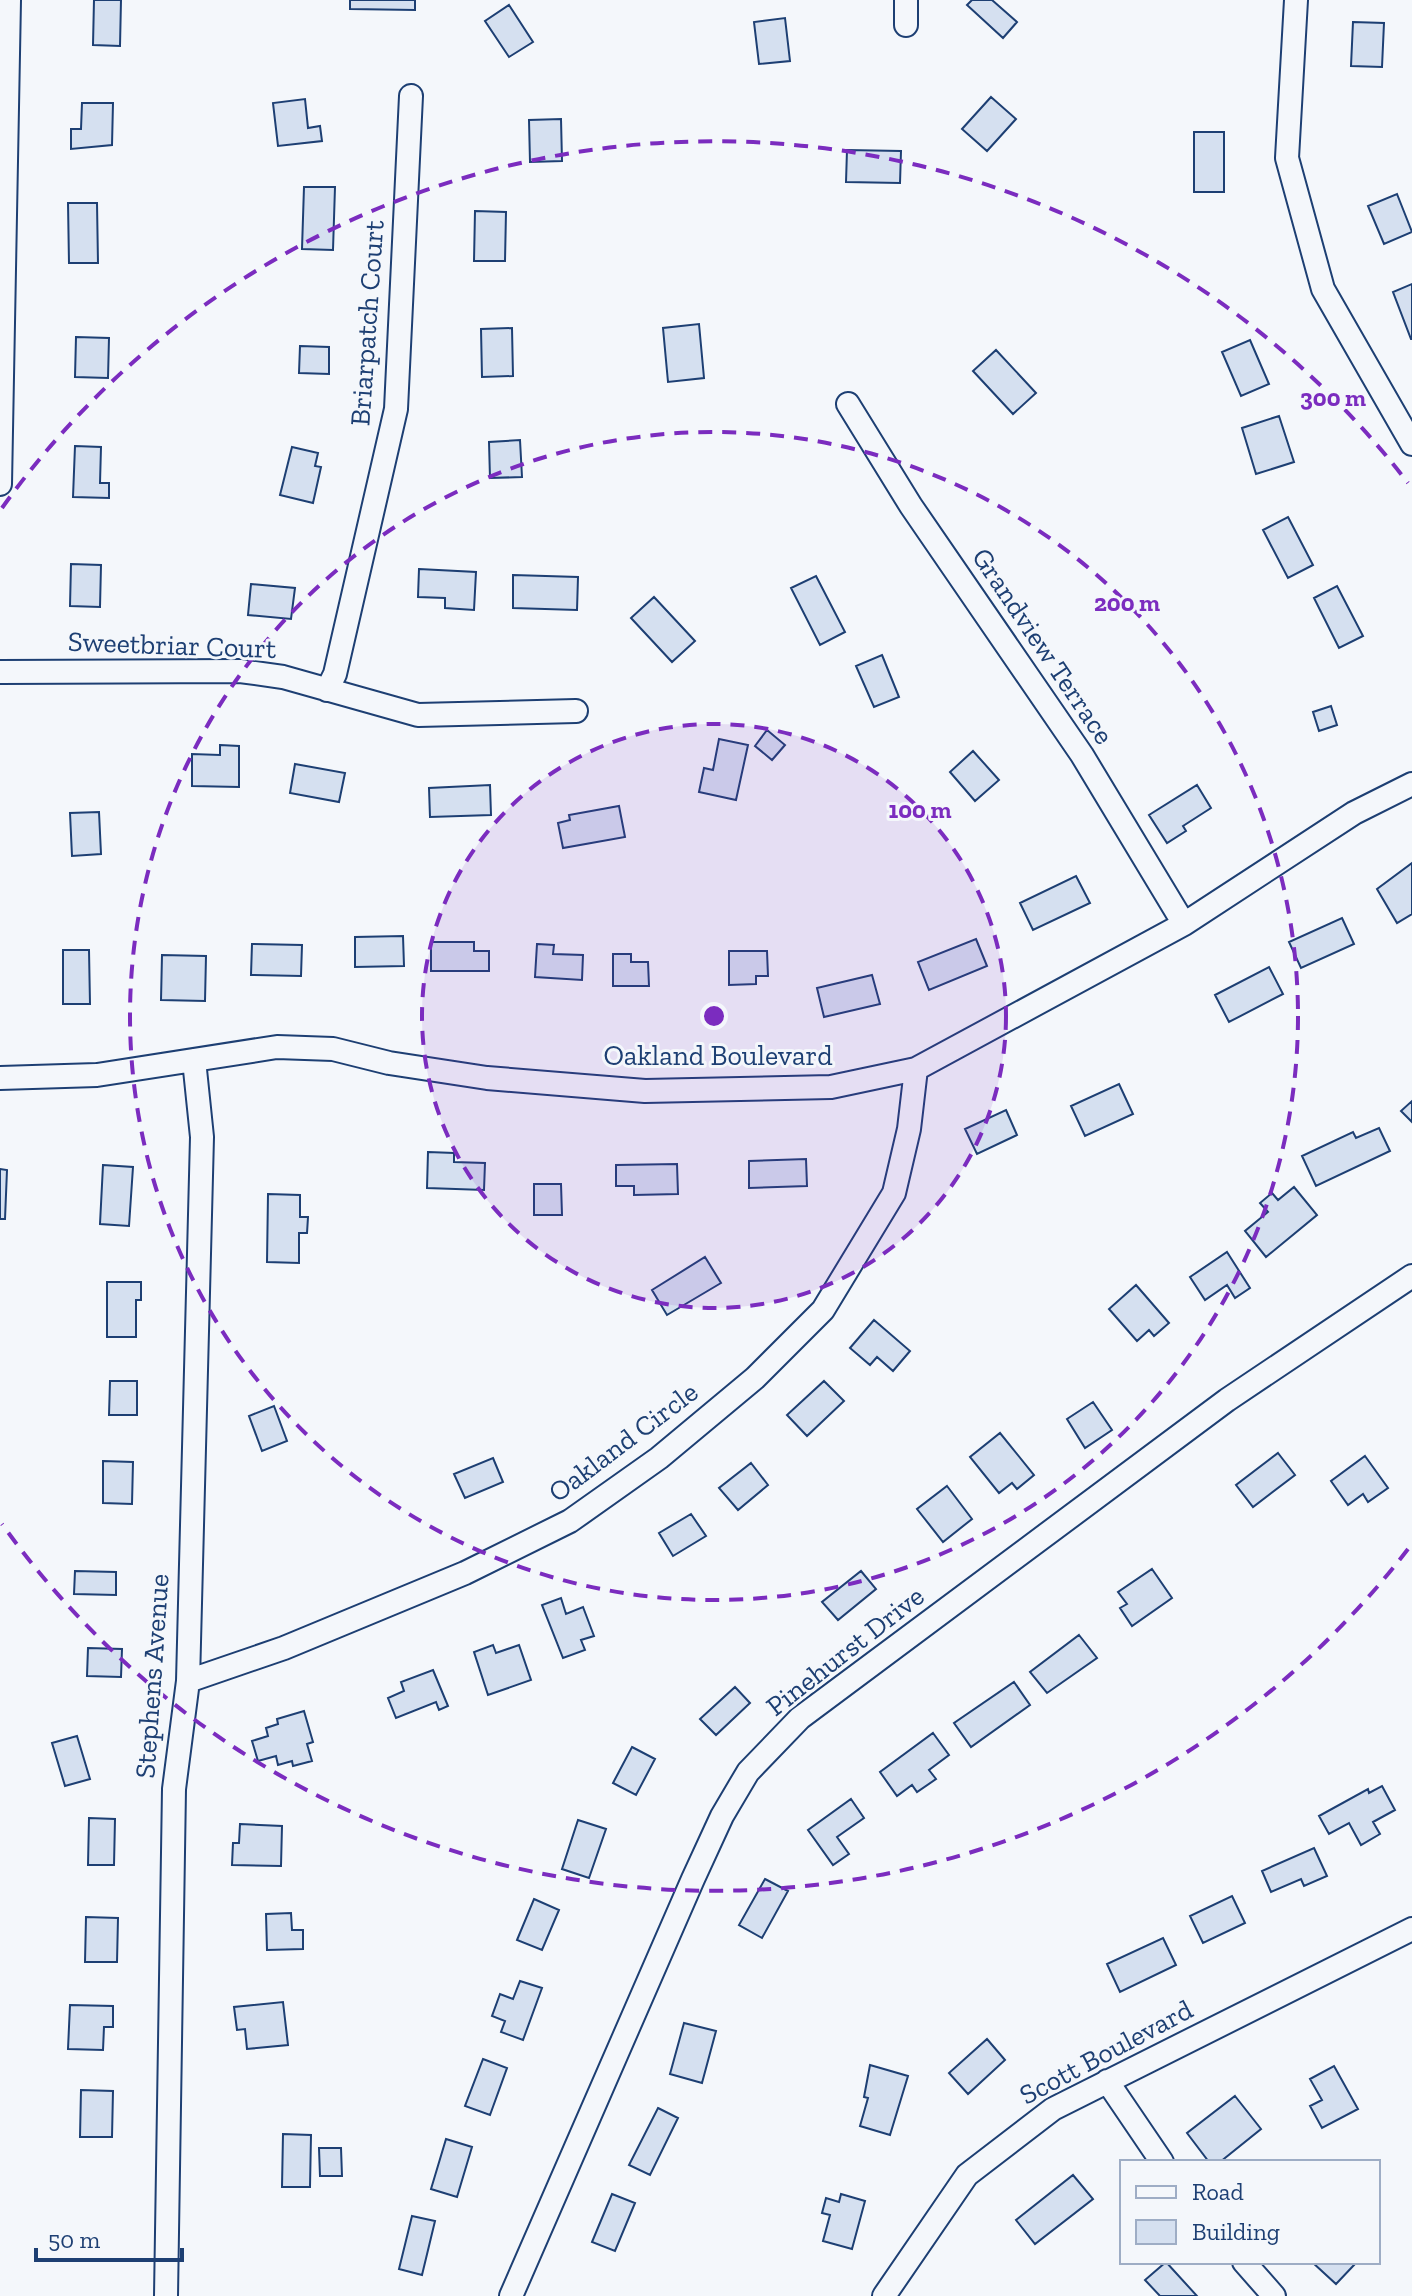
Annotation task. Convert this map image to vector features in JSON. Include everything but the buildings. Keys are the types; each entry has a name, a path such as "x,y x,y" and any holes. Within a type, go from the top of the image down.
{"street":[{"path":"0,484 9,0"},
{"path":"906,0 906,25"},
{"path":"1296,0 1287,158 1323,289 1412,444"},
{"name":"Briarpatch Court","path":"327,690 335,674 396,409 411,96"},
{"name":"Grandview Terrace","path":"848,404 911,506 1082,755 1184,924"},
{"name":"Sweetbriar Court","path":"0,672 240,671 283,677 418,715 576,711"},
{"name":"Oakland Boulevard","path":"0,1078 97,1075 277,1047 333,1049 389,1063 487,1078 645,1091 831,1087 916,1069 1184,924 1354,813 1412,784"},
{"name":"Stephens Avenue","path":"166,2296 174,1789 188,1681 202,1137 194,1060"},
{"name":"Oakland Circle","path":"188,1681 284,1648 452,1579 570,1521 659,1458 755,1378 823,1310 894,1193 909,1129 916,1069"},
{"name":"Pinehurst Drive","path":"511,2296 710,1841 748,1772 800,1718 1227,1400 1412,1276"},
{"name":"Scott Boulevard","path":"884,2296 967,2175 1053,2109 1412,1929"},
{"path":"1107,2081 1161,2160"},
{"path":"1246,2264 1274,2296"}]}
